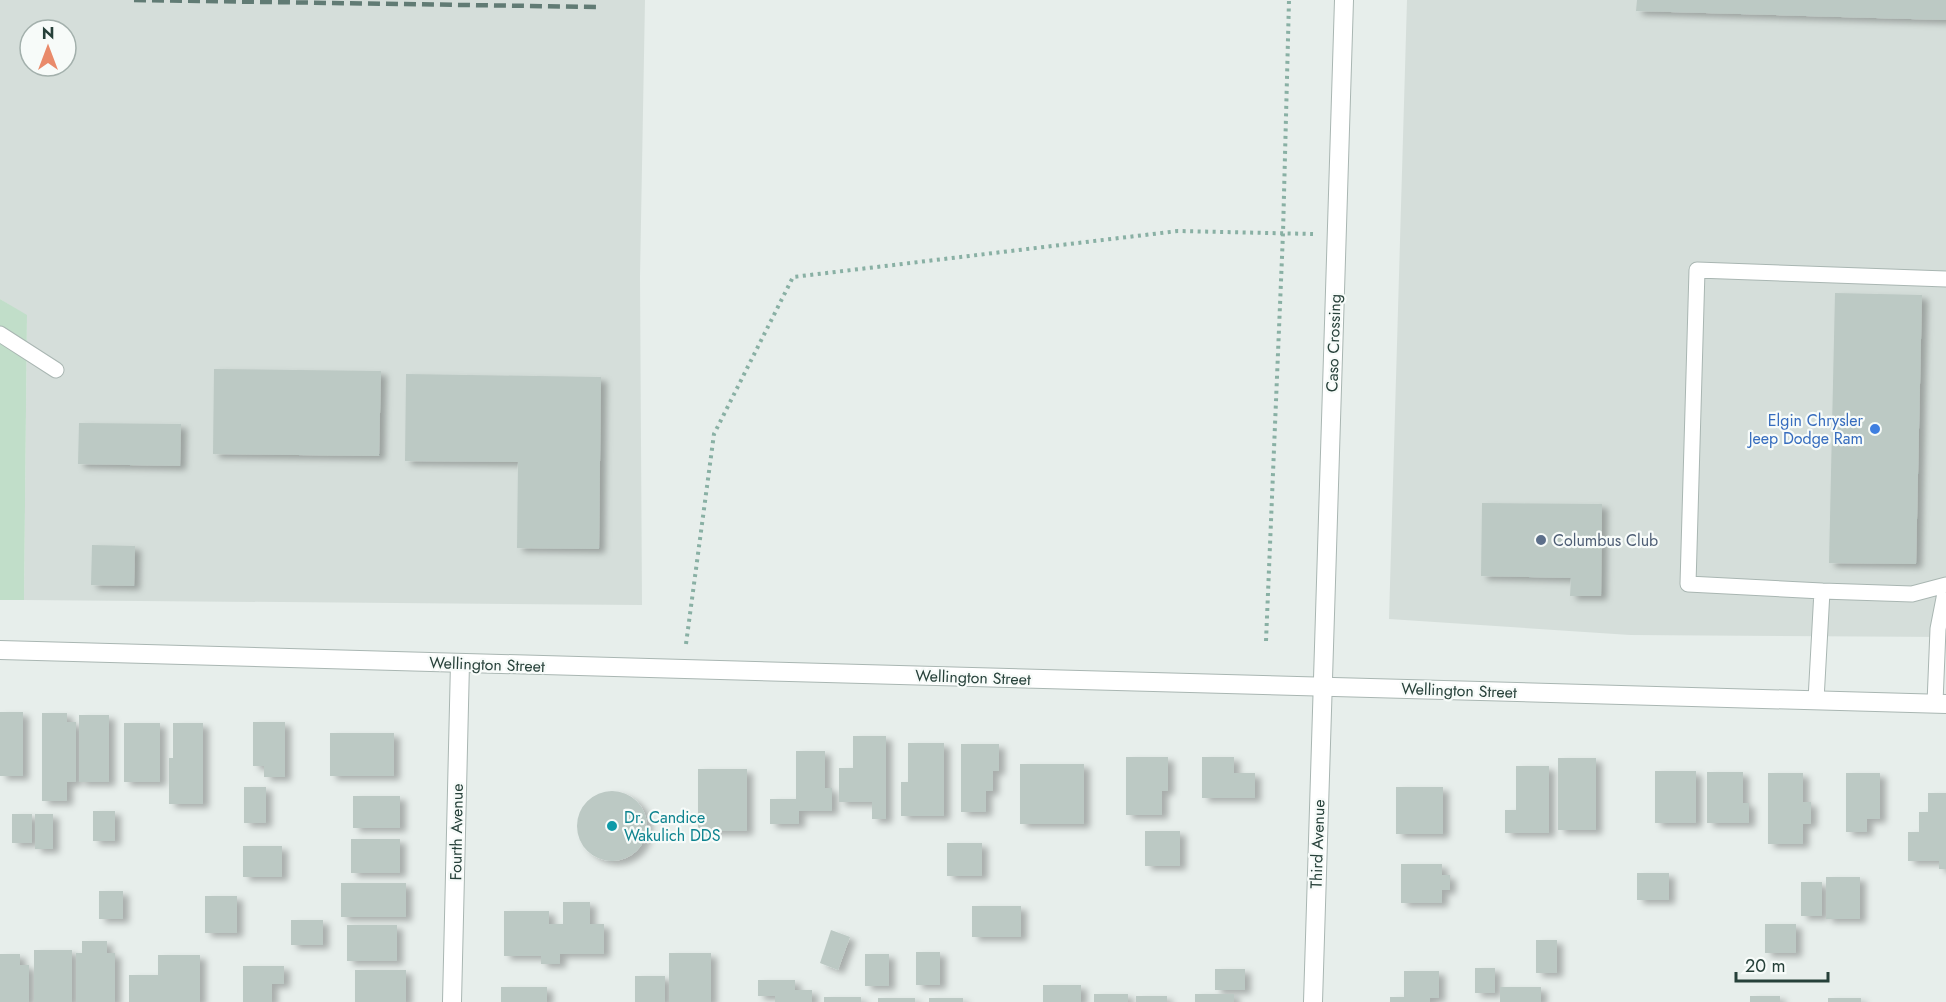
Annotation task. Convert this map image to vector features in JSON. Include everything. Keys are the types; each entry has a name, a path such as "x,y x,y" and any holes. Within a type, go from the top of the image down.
{"street":[{"name":"Caso Crossing","path":"1321,686 1344,0"},
{"name":"Wellington Street","path":"0,650 1940,703"},
{"name":"Fourth Avenue","path":"452,1002 460,663"},
{"name":"Third Avenue","path":"1312,1002 1321,686"}],"lane":[{"path":"1940,703 1938,630 1946,586 1912,594 1688,584 1697,270 1946,279"},
{"path":"0,334 56,370"},
{"path":"1816,700 1822,591"}],"path":[{"path":"1266,641 1283,233 1289,0"},
{"path":"683,669 714,434 794,277 1178,231 1336,235"}],"shaded area":[{"path":"0,0 645,0 640,277 642,605 24,600 27,316 0,299"},
{"path":"1407,0 1946,0 1946,637 1630,635 1389,619"}],"green space":[{"path":"0,299 27,315 24,600 0,600"}],"building":[{"path":"1637,0 1946,0 1946,20 1636,11"},
{"name":"Elgin Chrysler Jeep Dodge Ram","path":"1835,293 1922,295 1916,564 1829,563"},
{"path":"214,369 381,371 379,456 213,454"},
{"path":"406,374 601,377 599,549 517,548 518,462 405,461"},
{"path":"79,423 181,424 180,466 78,464"},
{"name":"Columbus Club","path":"1482,503 1602,504 1601,596 1570,596 1571,578 1481,576"},
{"path":"92,545 135,546 134,586 91,585"},
{"path":"0,712 23,712 23,776 0,776"},
{"path":"42,713 67,713 67,722 76,722 76,782 67,782 67,801 42,801"},
{"path":"79,715 109,715 109,782 79,782"},
{"path":"253,722 285,722 285,777 264,777 264,766 253,766"},
{"path":"124,723 160,723 160,782 124,782"},
{"path":"173,723 203,723 203,804 169,804 169,758 173,758"},
{"path":"330,733 394,733 394,776 330,776"},
{"path":"853,736 886,736 886,819 872,819 872,802 839,802 839,768 853,768"},
{"path":"908,743 944,743 944,816 901,816 901,782 908,782"},
{"path":"961,744 999,744 999,771 993,771 993,791 986,791 986,812 961,812"},
{"path":"796,751 825,751 825,788 832,788 832,811 799,811 799,824 770,824 770,799 796,799"},
{"path":"1126,757 1168,757 1168,791 1162,791 1162,815 1126,815"},
{"path":"1202,757 1234,757 1234,773 1255,773 1255,798 1202,798"},
{"path":"1558,758 1596,758 1596,830 1558,830"},
{"path":"1020,764 1084,764 1084,824 1020,824"},
{"path":"1516,766 1549,766 1549,833 1505,833 1505,810 1516,810"},
{"path":"698,769 747,769 747,831 698,831"},
{"path":"1655,771 1696,771 1696,823 1655,823"},
{"path":"1707,772 1743,772 1743,803 1749,803 1749,823 1707,823"},
{"path":"1768,773 1803,773 1803,802 1811,802 1811,824 1803,824 1803,844 1768,844"},
{"path":"1846,773 1880,773 1880,819 1867,819 1867,832 1846,832"},
{"path":"244,787 266,787 266,823 244,823"},
{"path":"1396,787 1443,787 1443,834 1396,834"},
{"name":"Dr. Candice Wakulich DDS","path":"612,791 625,794 637,801 644,813 647,826 644,839 637,851 625,858 612,861 599,858 587,851 580,839 577,826 580,813 587,801 599,794"},
{"path":"1928,793 1946,793 1946,869 1939,869 1939,861 1908,861 1908,832 1919,832 1919,812 1928,812"},
{"path":"353,796 400,796 400,828 353,828"},
{"path":"93,811 115,811 115,841 93,841"},
{"path":"12,814 32,814 32,843 12,843"},
{"path":"35,814 53,814 53,849 35,849"},
{"path":"1145,831 1180,831 1180,866 1145,866"},
{"path":"351,839 400,839 400,873 351,873"},
{"path":"947,843 982,843 982,876 947,876"},
{"path":"243,846 282,846 282,877 243,877"},
{"path":"1401,864 1442,864 1442,875 1450,875 1450,890 1442,890 1442,903 1401,903"},
{"path":"1637,873 1669,873 1669,900 1637,900"},
{"path":"1826,877 1860,877 1860,919 1826,919"},
{"path":"1801,882 1822,882 1822,916 1801,916"},
{"path":"341,883 406,883 406,917 341,917"},
{"path":"99,891 123,891 123,919 99,919"},
{"path":"205,896 237,896 237,933 205,933"},
{"path":"563,902 590,902 590,924 604,924 604,954 560,954 560,964 541,964 541,956 504,956 504,911 549,911 549,924 563,924"},
{"path":"972,906 1021,906 1021,937 972,937"},
{"path":"291,920 323,920 323,945 291,945"},
{"path":"1765,924 1796,924 1796,953 1765,953"},
{"path":"347,925 397,925 397,961 347,961"},
{"path":"831,930 850,937 838,970 820,963"},
{"path":"1536,940 1557,940 1557,973 1536,973"},
{"path":"82,941 107,941 107,953 115,953 115,1002 76,1002 76,953 82,953"},
{"path":"34,950 72,950 72,1002 34,1002"},
{"path":"916,952 940,952 940,985 916,985"},
{"path":"669,953 711,953 711,1002 669,1002"},
{"path":"0,954 20,954 20,965 29,965 29,1002 0,1002"},
{"path":"865,954 889,954 889,986 865,986"},
{"path":"158,955 200,955 200,1002 129,1002 129,975 158,975"},
{"path":"243,966 284,966 284,984 272,984 272,1002 243,1002"},
{"path":"1475,968 1495,968 1495,993 1475,993"},
{"path":"1215,969 1245,969 1245,990 1215,990"},
{"path":"355,970 406,970 406,1002 355,1002"},
{"path":"1404,971 1439,971 1439,998 1430,998 1430,1002 1390,1002 1390,997 1404,997"},
{"path":"635,976 665,976 665,1002 635,1002"},
{"path":"758,980 795,980 795,990 812,990 812,1002 775,1002 775,996 758,996"},
{"path":"1043,985 1081,985 1081,1002 1043,1002"},
{"path":"501,987 547,987 547,1002 501,1002"},
{"path":"1500,987 1541,987 1541,1002 1500,1002"},
{"path":"1094,994 1128,994 1128,1002 1094,1002"},
{"path":"1195,994 1234,994 1234,1002 1195,1002"},
{"path":"1136,996 1167,996 1167,1002 1136,1002"},
{"path":"1750,996 1780,996 1780,1002 1750,1002"},
{"path":"824,997 861,997 861,1002 824,1002"},
{"path":"878,998 915,998 915,1002 878,1002"},
{"path":"929,998 963,998 963,1002 929,1002"},
{"path":"1828,998 1861,998 1861,1002 1828,1002"}],"railway":[{"path":"134,0 599,7"}],"place":[{"name":"Elgin Chrysler Jeep Dodge Ram","path":"1875,429"},
{"name":"Columbus Club","path":"1541,540"},
{"name":"Dr. Candice Wakulich DDS","path":"612,826"}]}
